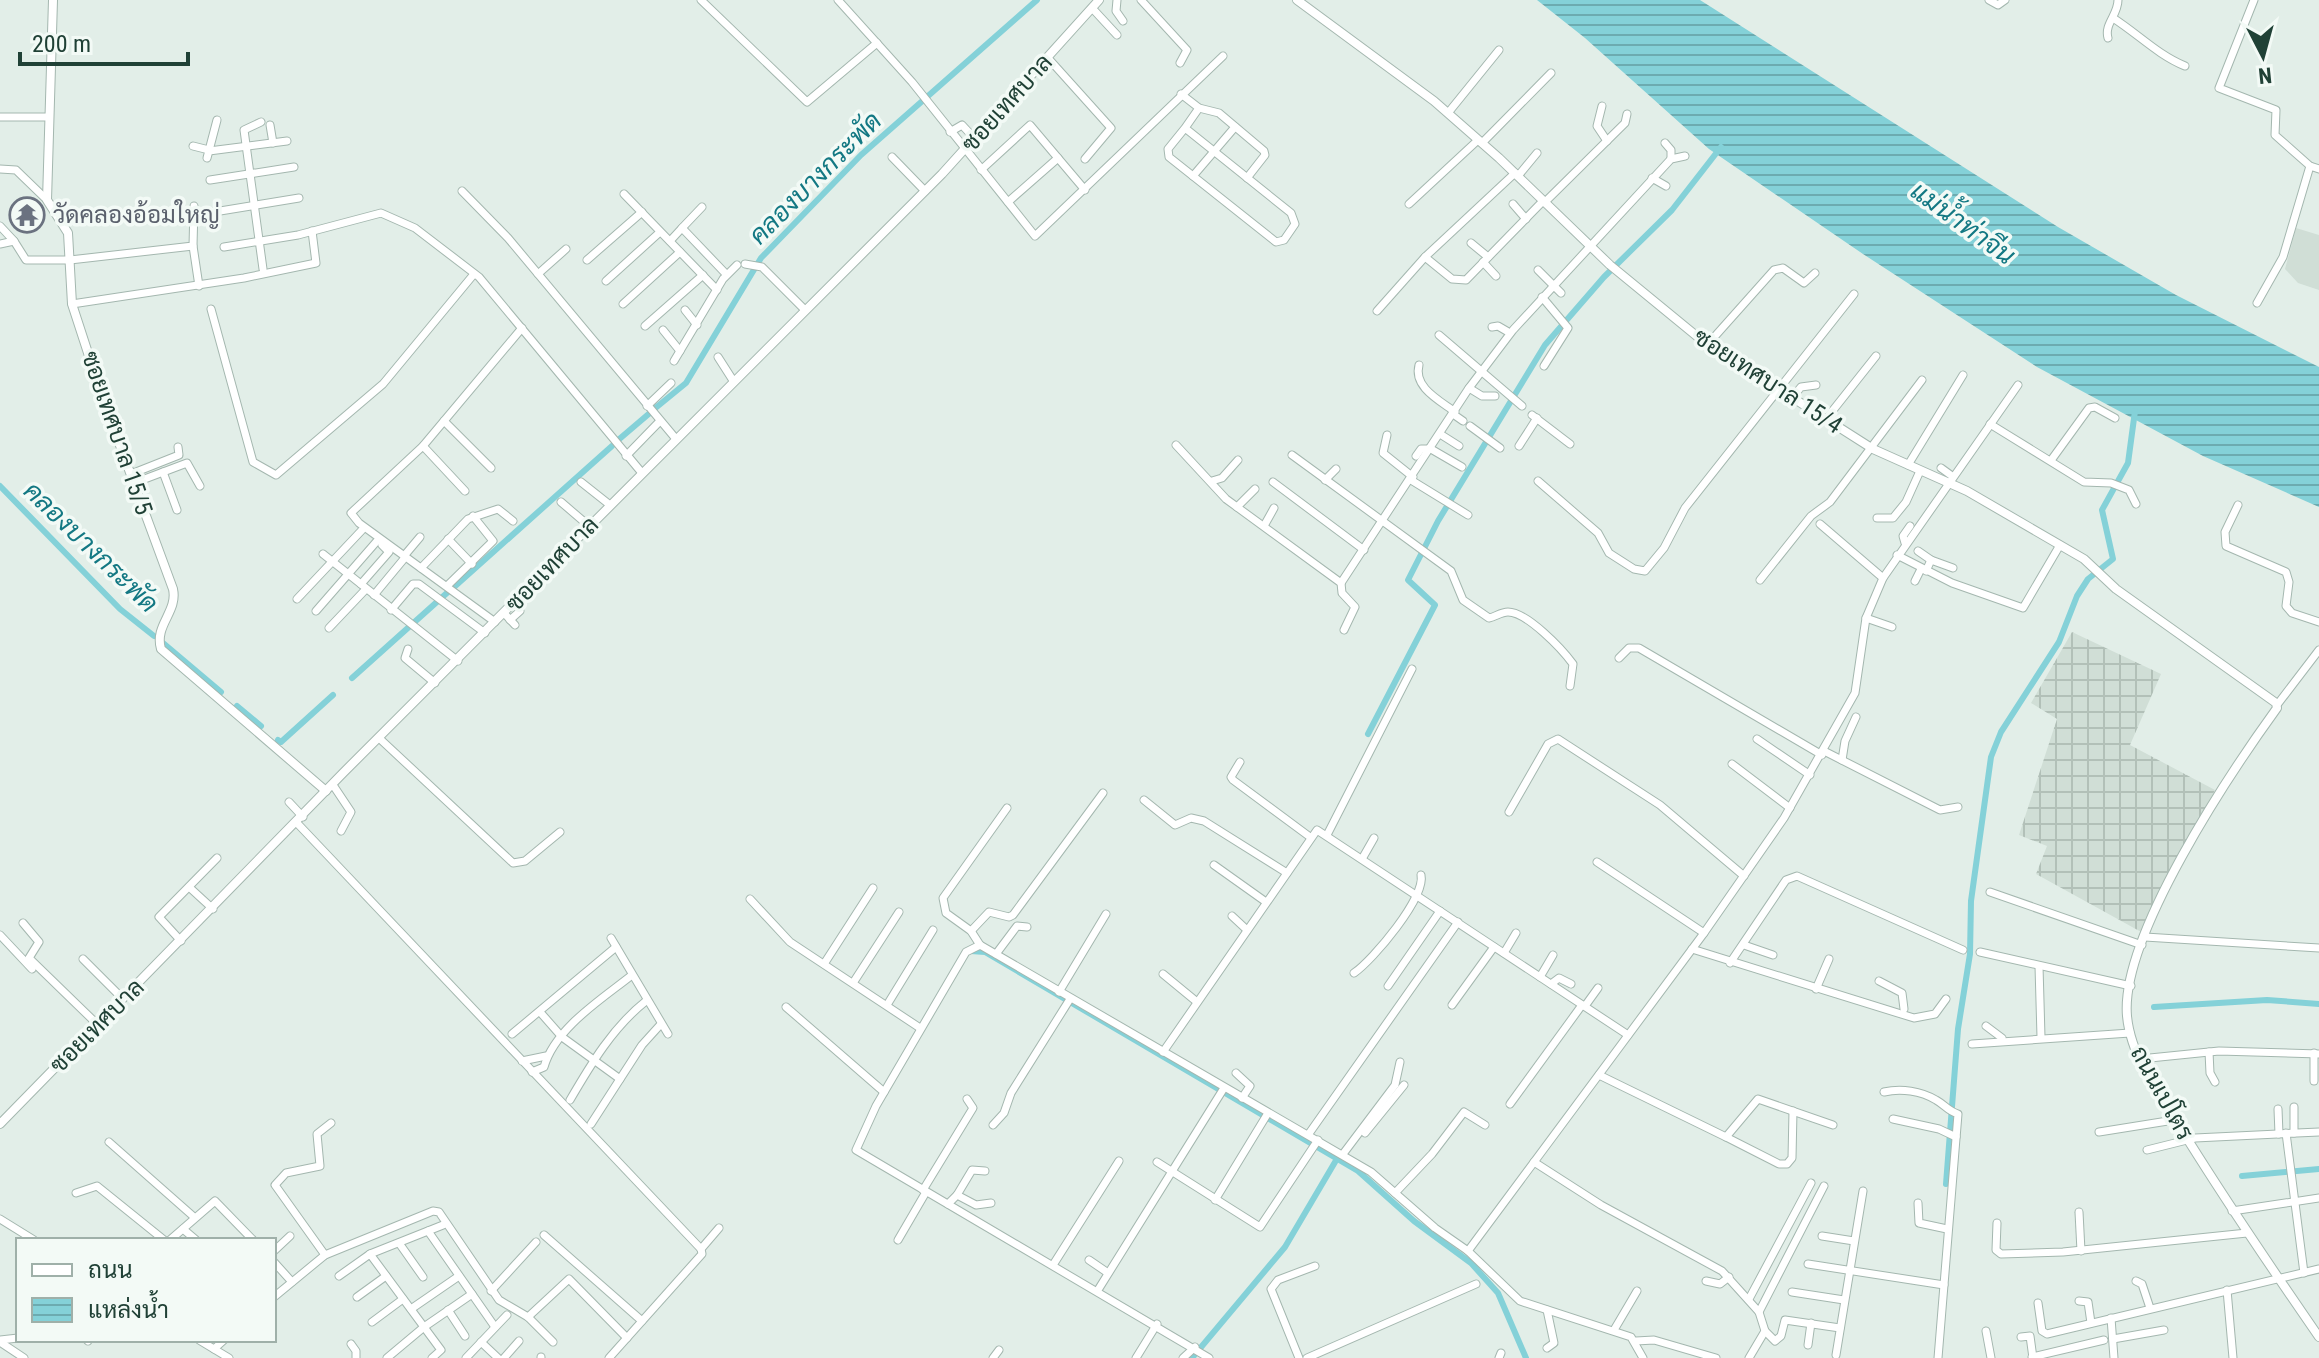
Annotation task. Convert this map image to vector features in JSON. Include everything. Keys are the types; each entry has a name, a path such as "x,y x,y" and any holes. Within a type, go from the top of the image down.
{"street":[{"path":"47,200 53,0"},
{"path":"701,0 807,102 877,43"},
{"path":"838,0 926,100 1035,236 1223,56"},
{"path":"1117,0 1116,11 1123,21"},
{"path":"1141,0 1187,50 1180,63"},
{"name":"ซอยเทศบาล 15/4","path":"1297,0 1448,113 1610,265 1708,344 1873,449 1920,471 1950,479 2060,545 2277,705"},
{"path":"1989,0 1998,5 2005,0"},
{"path":"2108,38 2107,28 2118,0"},
{"path":"2254,0 2219,88 2276,110 2275,135 2310,166 2319,169"},
{"path":"1096,4 1117,35"},
{"name":"ซอยเทศบาล","path":"0,1124 495,622 510,619 589,526 965,150 1096,4"},
{"path":"2113,18 2150,43 2161,56 2185,66"},
{"path":"1448,113 1499,50"},
{"path":"1048,58 1111,128 1085,159"},
{"path":"1409,204 1551,73"},
{"path":"1181,94 1199,108 1211,108 1265,153 1247,178"},
{"path":"1602,106 1597,126 1607,141"},
{"path":"1185,128 1296,220 1284,240 1276,242 1168,154 1185,128 1199,108"},
{"path":"1425,257 1458,281 1466,280 1625,123 1627,114"},
{"path":"0,117 48,117"},
{"path":"208,153 217,120"},
{"path":"261,122 245,129 263,269"},
{"path":"270,125 273,143"},
{"path":"950,132 962,125 975,139"},
{"path":"981,170 1028,125 1085,190"},
{"path":"1193,176 1235,127"},
{"path":"193,146 208,153 287,141"},
{"path":"1665,143 1671,150 1671,159"},
{"path":"1377,311 1425,257 1517,175 1537,153"},
{"path":"1344,630 1355,607 1342,593 1341,583 1383,524 1481,371 1553,284 1652,178 1671,159 1685,156"},
{"path":"892,157 925,191"},
{"path":"1008,202 1058,158"},
{"path":"2257,303 2282,261 2310,166"},
{"path":"210,180 294,167"},
{"path":"0,169 16,170 47,200"},
{"path":"1652,178 1666,186"},
{"path":"462,191 538,274 676,439"},
{"path":"624,194 717,290"},
{"path":"214,212 299,198"},
{"name":"ซอยเทศบาล 15/5","path":"47,200 68,233 72,304 175,597 158,635 162,651 329,788"},
{"path":"1513,204 1526,219"},
{"path":"194,206 193,246 199,286"},
{"path":"670,241 702,207"},
{"path":"587,260 642,212"},
{"path":"224,247 312,231 381,213 415,228 474,274 642,473"},
{"path":"0,226 26,260 70,260 193,246"},
{"path":"682,228 726,274"},
{"path":"72,304 199,286 316,263 312,231"},
{"path":"606,281 660,232"},
{"path":"0,244 14,241"},
{"path":"1471,243 1496,276"},
{"path":"538,274 566,249"},
{"path":"623,304 680,252"},
{"path":"674,361 726,274 741,264 759,265 805,310"},
{"path":"1708,344 1774,270 1783,268 1804,283 1815,273"},
{"path":"1538,270 1561,293"},
{"path":"211,309 253,462 276,475 383,384 474,274"},
{"path":"645,326 703,275"},
{"path":"1538,481 1598,533 1609,553 1634,569 1645,571 1664,548 1685,508 1854,294"},
{"path":"1542,297 1566,323 1565,338 1553,348 1544,366"},
{"path":"685,310 697,325"},
{"path":"1492,327 1498,326 1510,333"},
{"path":"495,622 401,557 351,513 423,446 522,328"},
{"path":"663,330 680,351"},
{"path":"1439,335 1517,402"},
{"path":"1826,419 1876,356"},
{"path":"718,357 734,382"},
{"path":"1419,365 1417,376 1424,388 1494,443"},
{"path":"1908,465 1963,375"},
{"path":"1760,580 1873,449 1922,380"},
{"path":"647,406 671,383"},
{"path":"1792,398 1801,387 1816,385"},
{"path":"1468,1251 1704,933 1790,808 1823,753 1859,682 1866,618 1883,578 2018,385"},
{"path":"1469,388 1482,396 1495,396"},
{"path":"2052,459 2089,408 2095,407 2115,418"},
{"path":"1519,446 1535,416 1570,444"},
{"path":"444,421 491,468"},
{"path":"626,456 660,421"},
{"path":"1990,424 2052,459 2088,484 2111,483 2129,490 2136,504"},
{"path":"1440,434 1459,446"},
{"path":"1387,435 1383,453 1412,479 1468,515"},
{"path":"1176,445 1237,507 1341,583"},
{"path":"423,446 465,491"},
{"path":"132,478 178,455 178,447"},
{"path":"1416,456 1421,449 1431,449 1462,467"},
{"path":"1292,455 1451,571 1463,600 1477,613 1489,618 1510,612 1523,617 1550,638 1573,664 1570,686"},
{"path":"1212,481 1222,478 1238,460"},
{"path":"132,478 190,463 200,486"},
{"path":"1941,468 1950,479"},
{"path":"1325,480 1336,469"},
{"path":"1877,518 1893,518 1906,502 1920,471"},
{"path":"163,472 177,510"},
{"path":"581,482 610,505"},
{"path":"1273,482 1364,550"},
{"path":"1237,507 1255,489"},
{"path":"561,502 589,526"},
{"path":"2238,505 2225,532 2226,546 2286,572 2289,582 2286,606 2292,613 2319,622"},
{"path":"1264,526 1274,508"},
{"path":"418,568 473,516 498,509 513,521"},
{"path":"447,586 493,541 473,516"},
{"path":"329,628 389,552 351,521"},
{"path":"1820,524 1883,578"},
{"path":"1905,543 1903,536 1910,526"},
{"path":"297,599 362,530"},
{"path":"374,595 401,557 420,537"},
{"path":"448,539 472,564"},
{"path":"316,611 377,541"},
{"path":"1897,555 1924,570 2023,608 2060,545"},
{"path":"1918,551 1931,560 1953,568"},
{"path":"323,554 458,661"},
{"path":"1915,581 1931,560"},
{"path":"391,610 415,583 485,633"},
{"path":"510,619 520,611"},
{"path":"1866,618 1892,627"},
{"path":"1619,658 1629,648 1639,648 1823,753 1940,810 1958,807"},
{"path":"408,649 405,658 435,683"},
{"path":"2277,705 2319,652"},
{"path":"1163,1052 1310,837 1322,832 1412,669"},
{"name":"ถนนเปโตร","path":"2277,705 2203,818 2143,941 2126,1011 2140,1059 2174,1120 2277,1279 2319,1337"},
{"path":"1842,760 1845,741 1856,717"},
{"path":"379,738 513,863 525,861 560,832"},
{"path":"1509,812 1548,744 1558,739 1660,805 1744,876"},
{"path":"1757,739 1810,775"},
{"path":"1240,762 1231,777 1233,780 1310,837"},
{"path":"1732,764 1790,808"},
{"path":"329,788 351,812 341,831"},
{"path":"971,931 989,912 1009,917 1013,915 1103,793"},
{"path":"1144,800 1175,825 1191,818 1204,821 1287,873"},
{"path":"289,802 300,820 532,1072 701,1249 702,1254 609,1358"},
{"path":"1007,808 943,898 946,913 971,931 980,945 1059,992 1068,1002 1242,1098 1265,1117 1308,1135 1316,1144 1345,1155 1468,1251 1520,1301 1614,1330 1636,1341 1654,1340 1716,1358"},
{"path":"1322,832 1628,1035"},
{"path":"1362,859 1374,838"},
{"path":"181,941 159,917 217,858"},
{"path":"1597,862 1704,933"},
{"path":"1214,865 1266,902"},
{"path":"1354,973 1373,956 1417,896 1421,875"},
{"path":"1730,963 1786,880 1797,876 1963,950"},
{"path":"189,887 213,909"},
{"path":"824,964 873,888"},
{"path":"1990,892 2143,941 2319,948"},
{"path":"750,899 790,942 920,1028"},
{"path":"1388,986 1440,911"},
{"path":"853,983 899,912"},
{"path":"1059,992 1106,914"},
{"path":"1232,916 1247,930"},
{"path":"1308,1135 1458,922"},
{"path":"23,923 39,942 29,958 97,1027"},
{"path":"996,954 1017,926 1027,927"},
{"path":"887,1005 933,930"},
{"path":"1504,953 1516,933"},
{"path":"0,935 97,1027"},
{"path":"611,938 668,1034"},
{"path":"980,945 966,952 920,1028 856,1150 1157,1324 1208,1357"},
{"path":"1744,945 1773,955"},
{"path":"512,1034 616,947"},
{"path":"1452,1005 1494,947"},
{"path":"1692,949 1816,989 1903,1012 1928,1016 1942,1008 1946,999"},
{"path":"1980,952 2131,986"},
{"path":"1540,977 1553,955"},
{"path":"83,959 123,999"},
{"path":"1816,989 1829,959"},
{"path":"2039,966 2041,1037"},
{"path":"1163,974 1197,1002"},
{"path":"532,1072 544,1067 546,1056 562,1037 632,975"},
{"path":"1551,984 1559,978 1571,984"},
{"path":"1879,981 1902,993 1903,1012"},
{"path":"1510,1104 1598,988"},
{"path":"570,1100 594,1060 630,1015 646,1001"},
{"path":"993,1125 1004,1113 1011,1093 1068,1002"},
{"path":"786,1007 884,1092"},
{"path":"540,1012 562,1037 620,1079"},
{"path":"591,1124 642,1045 661,1024"},
{"path":"1986,1026 2004,1039"},
{"path":"1972,1044 2004,1039 2130,1033"},
{"path":"2209,1052 2210,1073 2215,1082"},
{"path":"2140,1059 2209,1052 2316,1054 2314,1081"},
{"path":"522,1061 546,1056"},
{"path":"1345,1155 1395,1085 1400,1062"},
{"path":"1236,1073 1250,1086 1242,1098"},
{"path":"1599,1075 1779,1164 1787,1164 1792,1158 1793,1111"},
{"path":"1345,1155 1404,1085"},
{"path":"1098,1290 1224,1088"},
{"path":"1884,1092 1903,1089 1935,1099 1958,1114 1952,1135 1938,1358"},
{"path":"898,1240 973,1108 967,1099"},
{"path":"1726,1137 1758,1099 1833,1125"},
{"path":"2286,1133 2294,1107"},
{"path":"2278,1109 2286,1133 2304,1273"},
{"path":"1395,1193 1432,1154 1464,1112 1485,1125"},
{"path":"1215,1200 1265,1117"},
{"path":"1893,1119 1952,1135"},
{"path":"2099,1132 2174,1120"},
{"path":"325,1255 276,1191 275,1185 286,1173 320,1166 317,1134 331,1123"},
{"path":"2147,1150 2187,1139 2319,1132"},
{"path":"109,1142 194,1217"},
{"path":"1157,1162 1262,1226 1316,1144"},
{"path":"1053,1265 1119,1161"},
{"path":"1534,1162 1729,1277 1759,1312 1765,1331 1775,1341 1781,1336 1785,1320 1840,1328"},
{"path":"948,1204 972,1170 985,1171"},
{"path":"1749,1299 1811,1183"},
{"path":"76,1193 97,1186 164,1238"},
{"path":"1759,1312 1824,1186"},
{"path":"1836,1355 1863,1191"},
{"path":"957,1195 976,1205 991,1203"},
{"path":"2232,1211 2319,1198"},
{"path":"170,1238 216,1202 251,1238"},
{"path":"1918,1203 1917,1221 1947,1229"},
{"path":"276,1295 325,1255 433,1211 439,1212 491,1291 499,1300 528,1317 553,1342"},
{"path":"2079,1212 2081,1251"},
{"path":"0,1219 31,1238"},
{"path":"1997,1223 1996,1250 2001,1254 2081,1251 2247,1233"},
{"path":"339,1276 370,1254 443,1225"},
{"path":"701,1249 719,1228"},
{"path":"183,1229 194,1238"},
{"path":"428,1231 495,1327"},
{"path":"544,1235 642,1321"},
{"path":"276,1249 290,1236"},
{"path":"1822,1236 1854,1241"},
{"path":"491,1291 536,1242"},
{"path":"399,1243 423,1277"},
{"path":"370,1254 441,1350 432,1358"},
{"path":"1089,1260 1108,1273"},
{"path":"276,1264 292,1282"},
{"path":"1808,1264 1944,1285"},
{"path":"1299,1358 1271,1289 1278,1280 1315,1266"},
{"path":"2038,1303 2045,1334 2319,1269"},
{"path":"357,1297 386,1276"},
{"path":"411,1309 459,1276"},
{"path":"1706,1281 1720,1284 1729,1277"},
{"path":"528,1317 569,1279 627,1338"},
{"path":"2136,1281 2142,1284 2150,1308"},
{"path":"1307,1358 1476,1284"},
{"path":"2227,1290 2233,1358"},
{"path":"1614,1330 1637,1291"},
{"path":"1792,1292 1844,1300"},
{"path":"387,1358 424,1327 472,1294"},
{"path":"372,1322 403,1299"},
{"path":"2079,1301 2088,1302 2091,1323"},
{"path":"448,1310 465,1336"},
{"path":"1547,1310 1554,1343 1547,1348"},
{"path":"466,1358 507,1315"},
{"path":"2111,1318 2114,1358"},
{"path":"1808,1345 1811,1323"},
{"path":"1136,1358 1157,1324"},
{"path":"2113,1339 2164,1330"},
{"path":"1749,1358 1765,1331"},
{"path":"1986,1331 1991,1358"},
{"path":"2021,1337 2030,1336 2032,1358 2104,1340"},
{"path":"0,1341 23,1358"},
{"path":"504,1358 519,1341"},
{"path":"1636,1341 1643,1358"},
{"path":"202,1342 229,1358"},
{"path":"214,1349 222,1342"},
{"path":"481,1342 498,1358"},
{"path":"351,1344 356,1358"},
{"path":"1183,1358 1196,1348"},
{"path":"993,1358 999,1350"}],"shaded area":[{"path":"2296,228 2319,235 2319,290 2298,283 2285,269"},
{"path":"2072,632 2161,674 2130,745 2215,790 2143,933 2036,874 2047,846 2019,835 2057,719 2031,703"}],"water":[{"name":"แม่น้ำท่าจีน","path":"1537,0 1700,0 2058,227 2176,295 2319,367 2319,507 2203,456 2037,367 1709,149 1585,38"}],"waterway":[{"name":"คลองบางกระพัด","path":"653,410 686,383 761,258 861,155 1037,0"},
{"path":"1368,734 1435,605 1408,580 1438,521 1545,345 1604,277 1672,210 1721,147"},
{"path":"1946,1184 1958,1029 1970,954 1971,901 1991,757 2001,732 2059,642 2077,596 2088,579 2113,559 2102,510 2128,463 2135,411"},
{"name":"คลองบางกระพัด","path":"617,441 651,412"},
{"name":"คลองบางกระพัด","path":"453,588 612,446"},
{"name":"คลองบางกระพัด","path":"0,486 120,609 154,636"},
{"name":"คลองบางกระพัด","path":"352,678 448,592"},
{"name":"คลองบางกระพัด","path":"163,643 221,692"},
{"name":"คลองบางกระพัด","path":"278,740 281,742 333,695"},
{"name":"คลองบางกระพัด","path":"237,706 261,726"},
{"path":"971,951 985,952 1358,1171 1414,1221 1471,1263 1498,1293 1526,1358"},
{"path":"2154,1007 2267,1000 2319,1004"},
{"path":"1192,1358 1285,1247 1338,1157"},
{"path":"2242,1176 2319,1169"}],"place":[{"name":"วัดคลองอ้อมใหญ่","path":"27,215"}]}
